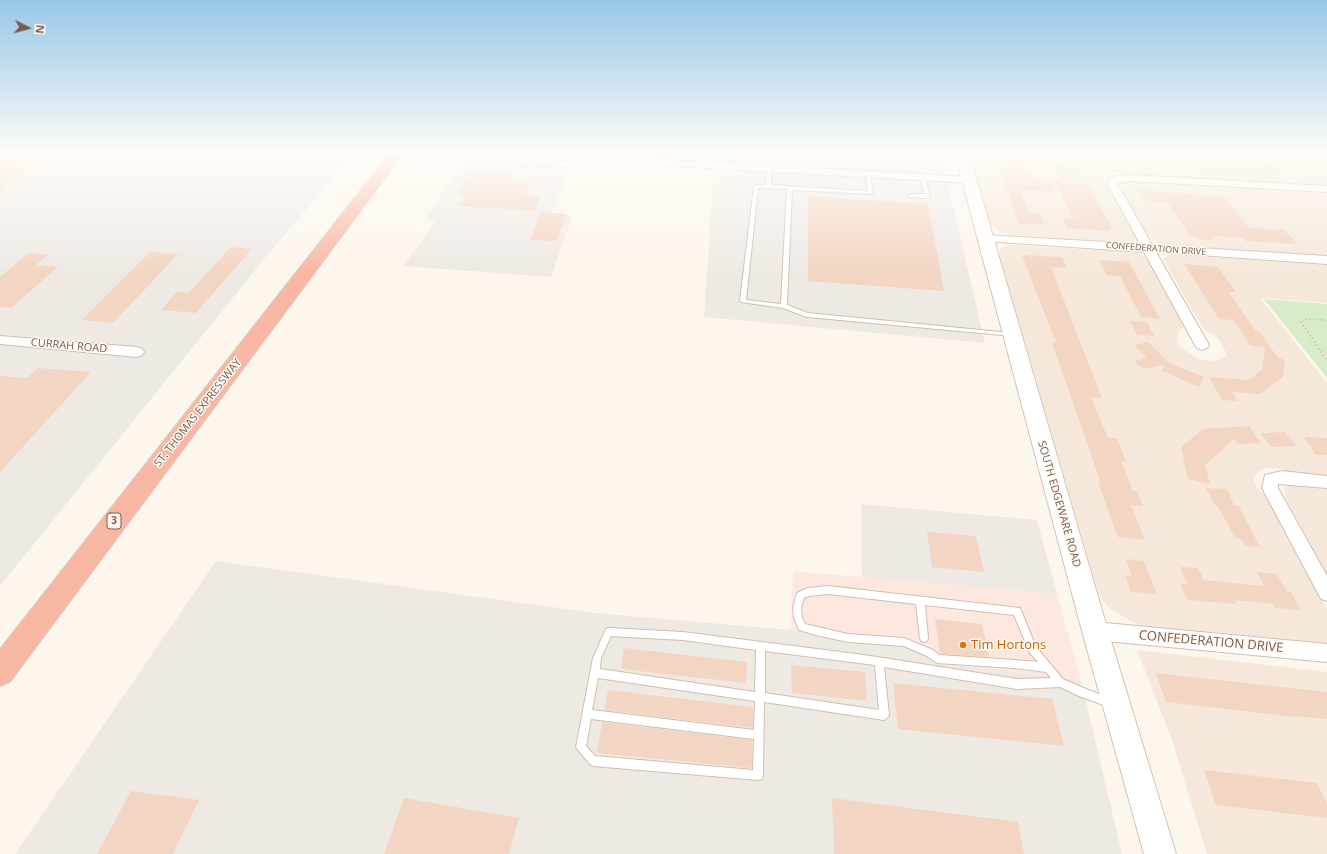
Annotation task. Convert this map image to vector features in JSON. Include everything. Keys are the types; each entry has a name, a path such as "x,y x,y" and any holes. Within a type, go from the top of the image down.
{"highway":[{"path":"230,372 356,194"},
{"name":"ST. THOMAS EXPRESSWAY","path":"0,672 366,194"}],"main road":[{"name":"SOUTH EDGEWARE ROAD","path":"974,194 1095,631 1160,854"}],"street":[{"path":"1118,194 1202,345"},
{"name":"CONFEDERATION DRIVE","path":"985,238 1327,260"},
{"name":"CURRAH ROAD","path":"0,340 137,352"},
{"path":"1327,482 1282,477 1271,479 1270,488 1327,593"},
{"name":"CONFEDERATION DRIVE","path":"1095,631 1327,653"}],"lane":[{"path":"755,194 743,301 784,306 807,315 1012,335"},
{"path":"784,306 790,194"},
{"path":"911,196 927,196 926,194"},
{"path":"1049,668 1015,664 936,659 924,650 904,642 848,638 802,627 798,618 797,608 800,596 808,592 828,590 1017,611 1033,650 1049,668 1060,682 1079,691 1117,705"},
{"path":"920,600 924,638"},
{"path":"761,646 758,775 593,761 581,747 597,658 609,632 683,636 761,646 878,661 1017,684 1060,682"},
{"path":"594,673 884,715 878,661"},
{"path":"587,714 759,735"}],"path":[{"path":"1327,320 1306,318 1301,322 1327,361"}],"shaded area":[{"path":"0,194 320,194 269,253 0,586"},
{"path":"441,194 560,194 551,214 573,215 551,277 403,266 435,222 425,219"},
{"path":"712,194 950,194 985,343 704,317"},
{"path":"981,194 1111,194 1136,238 1132,243 1010,235 1001,233 990,223"},
{"path":"1125,194 1327,194 1327,256 1164,245 1150,238"},
{"path":"1011,245 1137,252 1149,260 1184,327 1179,331 1177,339 1180,347 1200,360 1216,361 1227,356 1217,337 1205,330 1198,320 1163,259 1171,254 1327,265 1327,303 1260,298 1327,383 1327,477 1292,473 1278,468 1264,468 1253,477 1257,488 1269,499 1327,609 1327,643 1138,625 1110,609 1099,595 1000,257 1000,250 1003,247"},
{"path":"1294,485 1327,489 1327,576 1286,499 1284,488"},
{"path":"861,504 1037,520 1057,594 862,577"},
{"path":"216,561 595,613 791,630 913,647 937,663 1081,680 1122,854 15,854"},
{"path":"793,571 1057,594 1081,680 937,663 913,647 791,630"},
{"path":"1137,650 1327,672 1327,854 1207,854 1171,737"}],"green space":[{"path":"1264,299 1327,304 1327,378"}],"building":[{"path":"457,194 525,194 525,195 541,196 534,211 459,206 465,195"},
{"path":"1009,194 1022,194 1030,214 1041,214 1045,225 1019,224"},
{"path":"1061,194 1093,194 1113,229 1109,229 1110,231 1067,228 1062,218 1073,218"},
{"path":"1140,194 1186,194 1225,197 1249,228 1285,230 1297,244 1245,241 1243,238 1211,236 1213,240 1198,239 1190,236 1167,202 1145,201"},
{"path":"808,196 928,204 944,291 808,281"},
{"path":"541,212 567,214 556,241 530,240"},
{"path":"231,247 252,249 196,313 161,310 177,292 189,293"},
{"path":"150,252 178,254 113,323 82,320"},
{"path":"29,253 48,255 36,265 58,267 11,308 0,307 0,277"},
{"path":"1022,255 1062,257 1067,268 1051,267 1102,398 1091,397 1108,438 1117,438 1126,462 1121,461 1133,491 1137,491 1143,506 1131,505 1145,540 1118,537 1098,483 1101,483 1052,343 1056,343"},
{"path":"1099,260 1129,262 1160,319 1141,317 1120,276 1106,275"},
{"path":"1184,264 1218,267 1236,292 1229,292 1255,330 1259,331 1278,358 1285,360 1283,377 1259,394 1232,392 1237,401 1222,400 1209,377 1248,380 1262,370 1265,347 1250,346 1234,320 1219,319"},
{"path":"1130,321 1147,322 1154,336 1137,335"},
{"path":"1148,342 1169,363 1204,377 1199,387 1162,371 1165,365 1143,369 1134,361 1147,358 1134,345"},
{"path":"38,368 91,372 0,472 0,376 27,378"},
{"path":"1249,426 1261,443 1237,444 1234,439 1205,465 1210,484 1188,479 1181,447 1203,429"},
{"path":"1285,432 1297,446 1272,447 1260,433"},
{"path":"1304,437 1327,438 1327,455 1316,455"},
{"path":"1206,488 1227,489 1234,505 1238,505 1260,547 1245,546 1242,539 1235,538 1218,506 1215,505"},
{"path":"927,532 976,536 984,572 932,567"},
{"path":"1126,559 1144,561 1157,594 1131,592 1125,575 1132,576"},
{"path":"1180,567 1198,568 1204,580 1264,586 1257,572 1277,574 1287,592 1291,592 1301,610 1275,608 1273,604 1235,600 1237,604 1187,600 1180,583 1187,584"},
{"path":"935,619 982,624 989,657 940,654"},
{"path":"624,648 747,662 746,683 621,669"},
{"path":"791,665 865,672 867,701 792,693"},
{"path":"1156,673 1327,692 1327,719 1294,716 1295,717 1166,702"},
{"path":"893,683 1052,699 1064,746 898,729"},
{"path":"608,690 753,707 753,728 604,710"},
{"path":"602,722 752,740 752,768 597,753"},
{"path":"1204,770 1317,783 1327,804 1327,818 1216,805"},
{"path":"131,791 199,800 173,854 97,854"},
{"path":"404,798 519,818 509,854 384,854"},
{"path":"832,798 1018,822 1024,854 834,854"}],"place":[{"name":"Tim Hortons","path":"963,645"}]}
